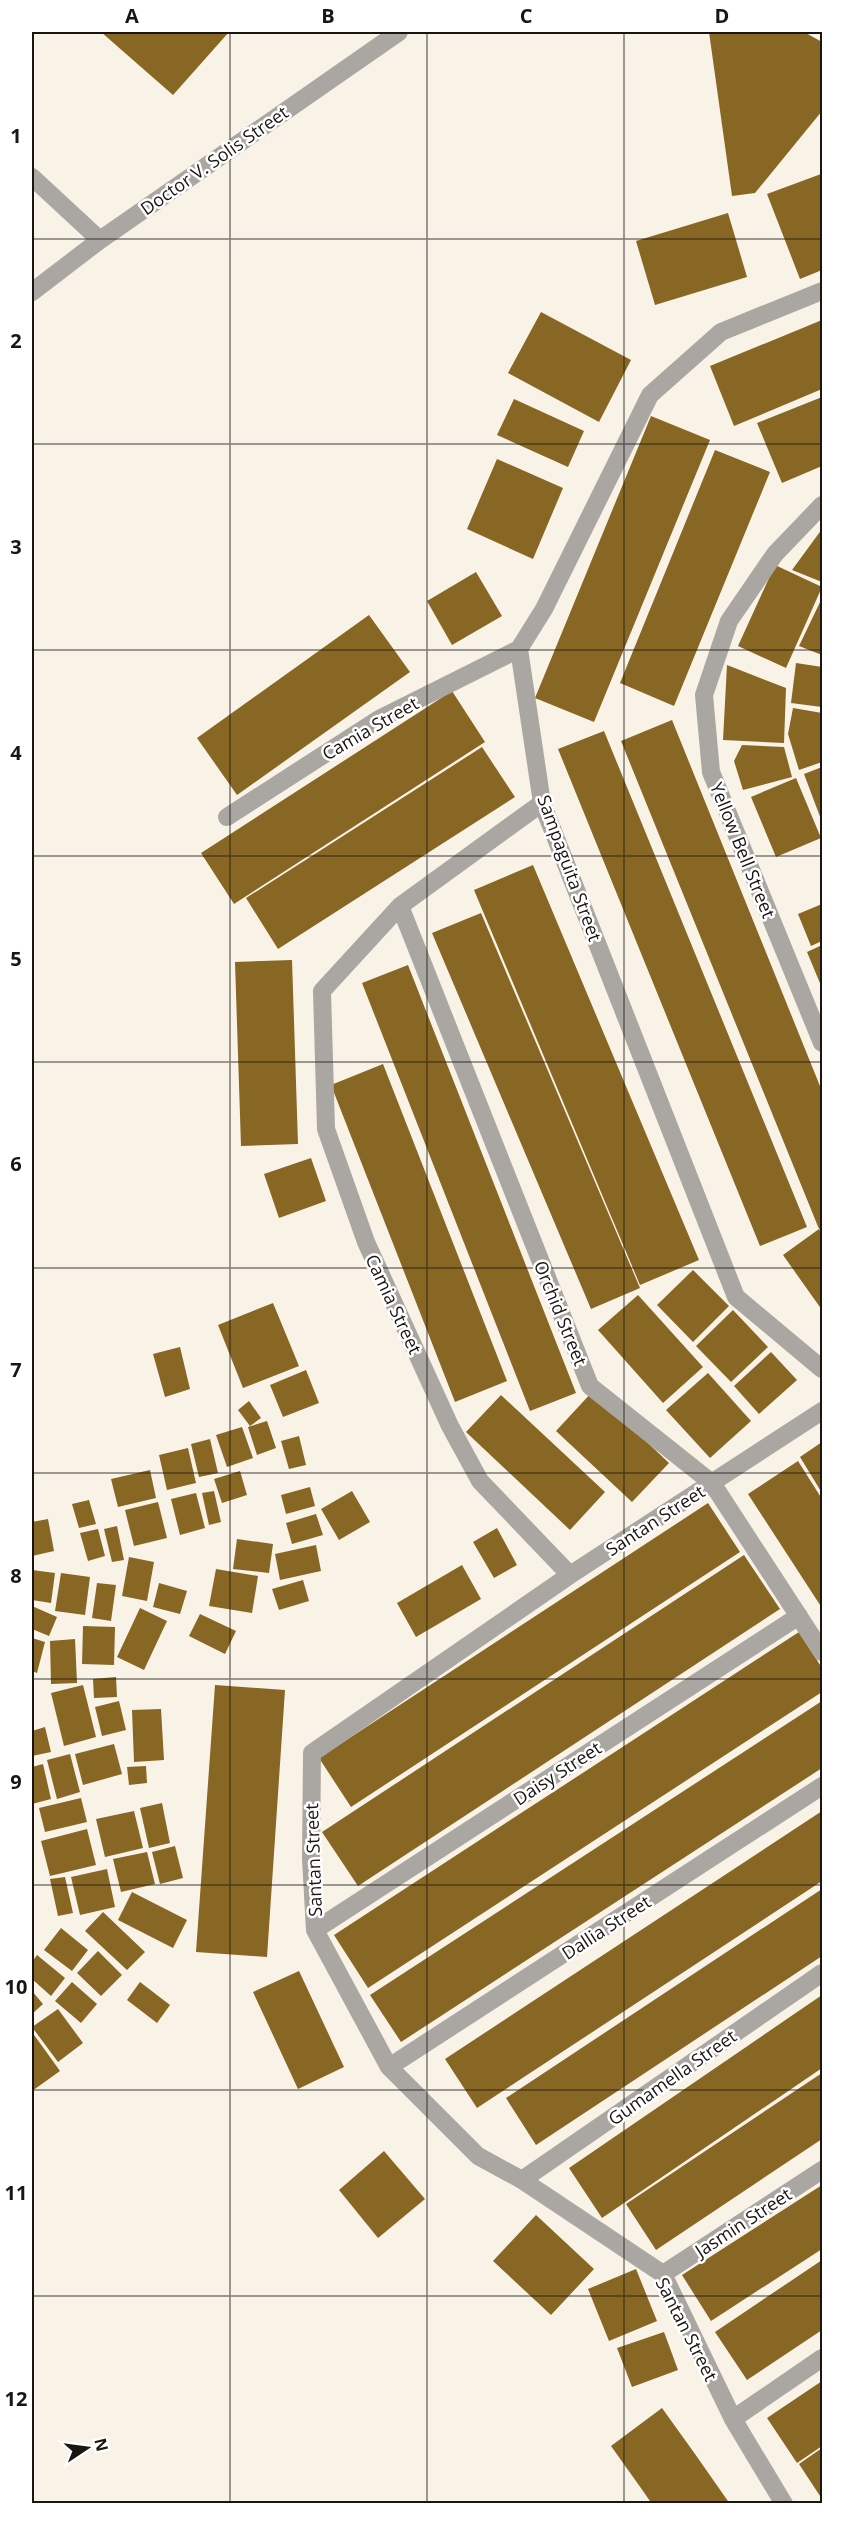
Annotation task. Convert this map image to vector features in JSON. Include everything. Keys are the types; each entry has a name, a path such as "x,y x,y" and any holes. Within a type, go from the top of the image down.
{"street":[{"name":"Doctor V. Solis Street","path":"32,292 100,240 399,32"},
{"path":"32,177 100,240"},
{"path":"519,649 544,609 651,395 721,332 822,291"},
{"name":"Yellow Bell Street","path":"822,505 775,554 729,621 704,695 711,772 822,1043"},
{"name":"Sampaguita Street","path":"519,649 542,803 736,1298 822,1369"},
{"name":"Camia Street","path":"227,817 379,719 519,649"},
{"path":"400,906 542,803"},
{"name":"Camia Street","path":"400,906 322,991 326,1130 366,1242 450,1425 480,1481 570,1575"},
{"name":"Orchid Street","path":"400,906 590,1386 712,1483 822,1652"},
{"name":"Santan Street","path":"784,2504 733,2419 663,2274 522,2180 478,2156 389,2067 315,1930 311,1859 312,1753 570,1575 822,1412"},
{"name":"Daisy Street","path":"315,1930 799,1616"},
{"name":"Dallia Street","path":"389,2067 822,1786"},
{"name":"Gumamella Street","path":"522,2180 822,1973"},
{"name":"Jasmin Street","path":"663,2274 822,2170"},
{"path":"733,2419 822,2358"}],"building":[{"path":"101,32 229,32 173,95"},
{"path":"709,32 804,32 822,42 822,111 755,193 732,196"},
{"path":"821,174 822,270 800,279 767,194"},
{"path":"728,213 747,277 655,305 636,241"},
{"path":"541,312 631,360 599,422 508,373"},
{"path":"822,320 822,389 734,426 710,366"},
{"path":"822,397 822,466 782,483 757,423"},
{"path":"514,399 584,431 568,467 497,435"},
{"path":"651,416 710,440 594,722 535,698"},
{"path":"715,450 770,472 674,706 620,683"},
{"path":"497,459 563,488 533,559 467,529"},
{"path":"822,529 822,582 792,570"},
{"path":"775,565 822,587 786,668 738,646"},
{"path":"476,572 502,616 452,645 427,601"},
{"path":"822,598 822,655 799,646"},
{"path":"369,615 410,672 237,795 197,738"},
{"path":"796,663 822,667 822,707 791,703"},
{"path":"727,665 786,688 784,743 723,740"},
{"path":"452,691 485,742 234,904 201,853"},
{"path":"793,708 822,713 822,762 799,770 788,734"},
{"path":"672,720 822,1091 822,1228 819,1229 621,741"},
{"path":"604,731 807,1227 760,1246 558,749"},
{"path":"742,745 784,747 792,777 743,790 734,761"},
{"path":"482,747 515,797 278,949 246,898"},
{"path":"822,767 822,822 804,774"},
{"path":"796,778 821,838 776,857 751,797"},
{"path":"533,865 699,1260 640,1285 474,890"},
{"path":"822,904 822,941 811,946 798,914"},
{"path":"481,913 640,1288 591,1309 432,933"},
{"path":"822,945 822,988 807,952"},
{"path":"292,960 298,1144 241,1146 235,962"},
{"path":"408,965 576,1393 530,1411 362,983"},
{"path":"383,1064 507,1381 455,1402 331,1085"},
{"path":"311,1158 326,1201 279,1218 264,1174"},
{"path":"819,1229 822,1234 822,1310 783,1255"},
{"path":"693,1270 729,1306 693,1342 657,1305"},
{"path":"638,1295 703,1367 663,1403 598,1330"},
{"path":"273,1303 299,1366 243,1388 218,1325"},
{"path":"733,1310 768,1347 731,1382 696,1346"},
{"path":"180,1347 190,1389 165,1397 153,1354"},
{"path":"771,1352 797,1380 759,1414 734,1386"},
{"path":"306,1370 319,1403 283,1417 270,1385"},
{"path":"708,1373 751,1421 710,1458 666,1410"},
{"path":"593,1391 669,1463 632,1502 556,1431"},
{"path":"501,1395 605,1492 570,1530 466,1432"},
{"path":"249,1401 261,1418 250,1426 238,1410"},
{"path":"267,1421 276,1448 257,1455 248,1427"},
{"path":"242,1427 253,1458 227,1467 216,1435"},
{"path":"299,1436 306,1465 289,1469 281,1441"},
{"path":"210,1439 218,1473 199,1477 191,1444"},
{"path":"822,1442 822,1493 800,1457"},
{"path":"188,1448 196,1483 167,1490 159,1455"},
{"path":"798,1461 822,1499 822,1608 748,1494"},
{"path":"150,1470 156,1498 118,1507 111,1479"},
{"path":"240,1471 247,1495 222,1503 214,1479"},
{"path":"310,1487 315,1506 286,1514 281,1495"},
{"path":"214,1491 221,1522 209,1525 202,1493"},
{"path":"352,1491 370,1522 339,1540 321,1509"},
{"path":"196,1493 205,1528 180,1535 171,1499"},
{"path":"89,1500 96,1524 79,1528 72,1504"},
{"path":"158,1502 167,1538 134,1546 125,1510"},
{"path":"708,1503 740,1552 351,1807 319,1758"},
{"path":"316,1514 323,1535 292,1544 286,1523"},
{"path":"48,1519 54,1551 32,1556 32,1522"},
{"path":"117,1526 124,1560 112,1562 104,1529"},
{"path":"497,1528 517,1565 494,1578 473,1542"},
{"path":"98,1529 105,1556 88,1561 80,1533"},
{"path":"237,1539 273,1544 269,1573 233,1569"},
{"path":"316,1545 321,1571 280,1580 275,1554"},
{"path":"744,1555 780,1609 358,1886 322,1832"},
{"path":"129,1557 154,1562 147,1601 122,1596"},
{"path":"462,1565 481,1599 416,1637 397,1603"},
{"path":"216,1569 258,1576 252,1613 209,1606"},
{"path":"32,1570 55,1573 51,1603 32,1600"},
{"path":"61,1573 90,1577 85,1615 55,1611"},
{"path":"303,1580 309,1601 279,1610 272,1589"},
{"path":"97,1583 116,1585 111,1621 92,1618"},
{"path":"159,1583 187,1591 180,1614 153,1607"},
{"path":"32,1606 57,1617 49,1636 32,1629"},
{"path":"140,1608 167,1621 144,1670 117,1657"},
{"path":"200,1614 236,1631 225,1654 189,1636"},
{"path":"83,1626 115,1627 114,1665 82,1664"},
{"path":"799,1632 822,1668 822,1692 368,1988 334,1935"},
{"path":"32,1638 45,1642 37,1673 32,1671"},
{"path":"75,1639 77,1683 51,1684 50,1641"},
{"path":"116,1677 117,1697 94,1698 93,1679"},
{"path":"83,1685 96,1737 64,1746 51,1693"},
{"path":"215,1685 285,1690 267,1957 196,1952"},
{"path":"119,1701 126,1730 102,1736 95,1707"},
{"path":"822,1701 822,1768 401,2042 370,1995"},
{"path":"161,1709 164,1760 134,1762 132,1710"},
{"path":"45,1727 51,1752 32,1756 32,1731"},
{"path":"114,1744 122,1774 83,1785 75,1754"},
{"path":"70,1754 80,1792 57,1799 47,1760"},
{"path":"43,1764 51,1799 32,1804 32,1767"},
{"path":"146,1766 147,1783 129,1785 127,1767"},
{"path":"81,1798 87,1822 45,1832 39,1808"},
{"path":"162,1803 170,1843 149,1848 140,1808"},
{"path":"134,1811 143,1848 105,1857 96,1819"},
{"path":"822,1811 822,1881 477,2108 445,2059"},
{"path":"87,1829 96,1865 50,1876 41,1841"},
{"path":"175,1846 183,1878 160,1884 152,1852"},
{"path":"147,1852 155,1884 121,1892 113,1859"},
{"path":"107,1869 115,1907 80,1915 71,1877"},
{"path":"65,1877 73,1913 58,1916 50,1879"},
{"path":"822,1889 822,1956 536,2145 506,2098"},
{"path":"132,1892 187,1920 173,1948 118,1920"},
{"path":"103,1912 145,1952 127,1970 85,1931"},
{"path":"61,1928 88,1950 72,1971 44,1950"},
{"path":"98,1951 122,1975 101,1996 77,1973"},
{"path":"37,1955 65,1978 51,1996 32,1979 32,1962"},
{"path":"299,1971 344,2067 298,2089 253,1992"},
{"path":"72,1982 97,2004 81,2023 55,2001"},
{"path":"140,1982 170,2005 157,2023 127,2000"},
{"path":"32,1991 43,2004 32,2014"},
{"path":"822,1995 822,2068 602,2218 569,2168"},
{"path":"58,2009 83,2043 58,2062 32,2027"},
{"path":"32,2032 60,2071 32,2091"},
{"path":"822,2073 822,2139 656,2250 626,2204"},
{"path":"384,2151 425,2199 378,2238 339,2190"},
{"path":"822,2185 822,2249 711,2321 682,2275"},
{"path":"536,2215 594,2269 551,2315 493,2261"},
{"path":"822,2260 822,2330 747,2380 715,2332"},
{"path":"636,2269 657,2321 609,2341 588,2289"},
{"path":"664,2332 678,2370 632,2387 617,2348"},
{"path":"822,2381 822,2446 797,2463 767,2418"},
{"path":"662,2408 730,2504 652,2504 611,2446"},
{"path":"822,2448 822,2499 799,2464"}]}
